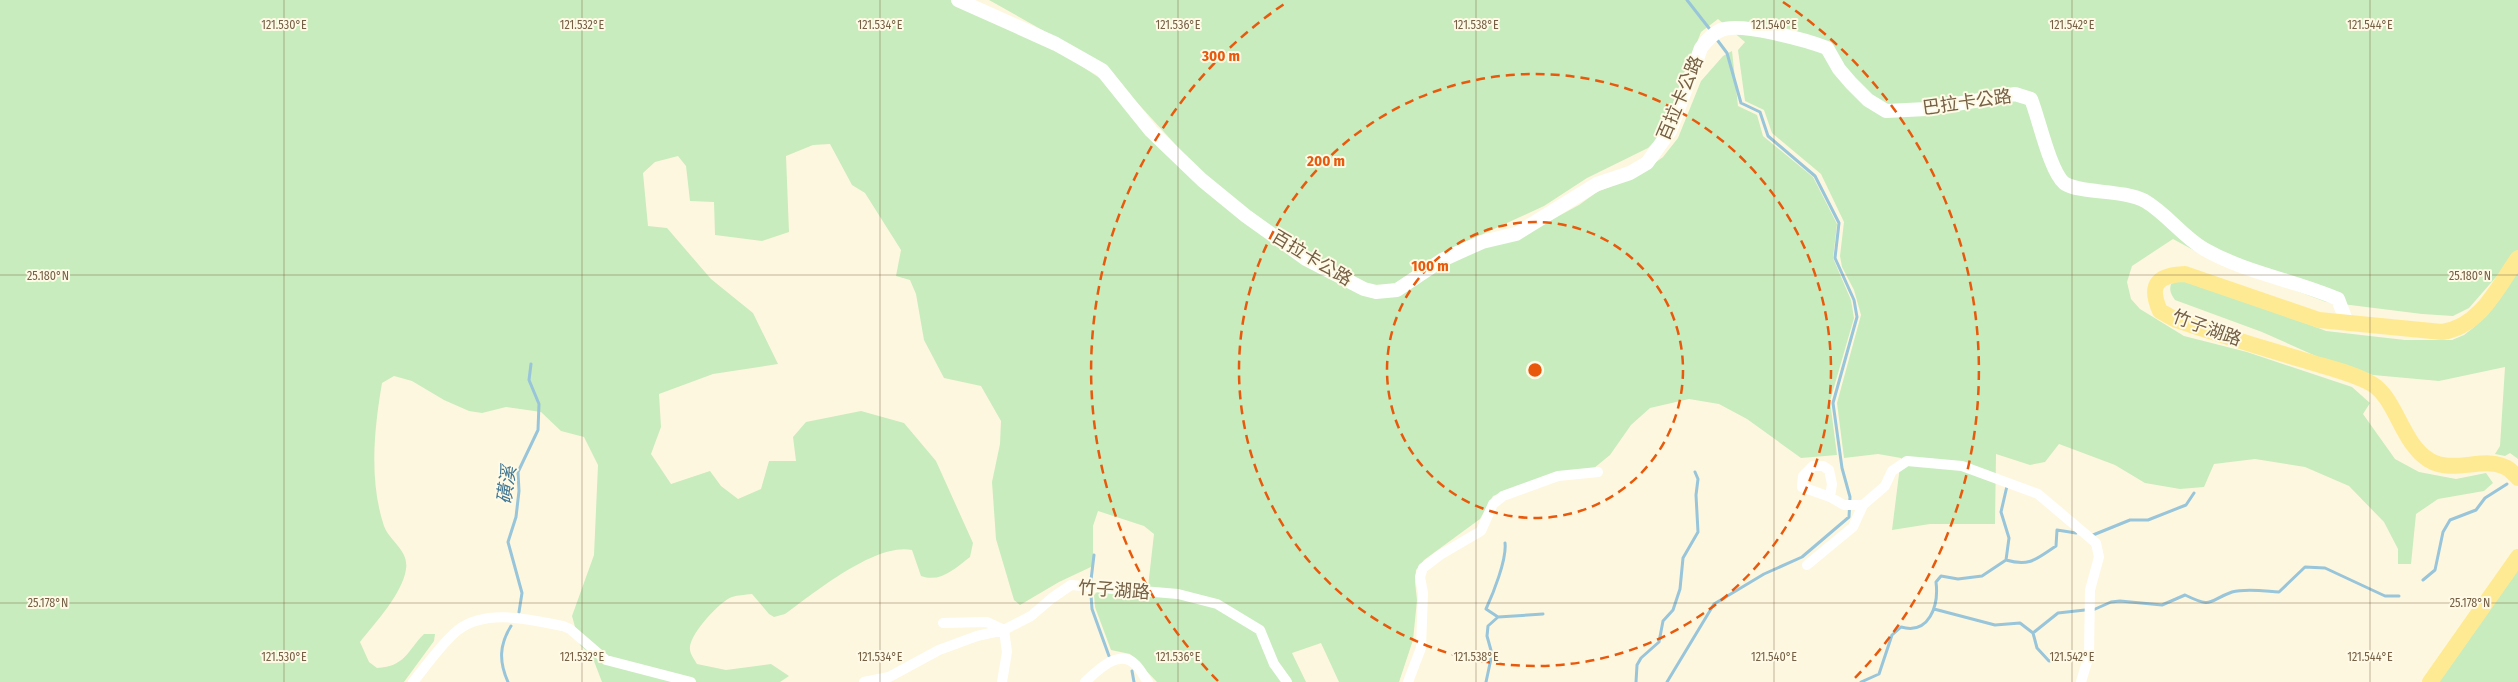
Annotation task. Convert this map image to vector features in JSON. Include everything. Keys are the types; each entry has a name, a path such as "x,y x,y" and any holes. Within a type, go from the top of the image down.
{"main road":[{"name":"百拉卡公路","path":"958,0 1056,44 1102,70 1152,131 1202,180 1246,216 1306,259 1364,289 1376,292 1397,290 1442,260 1482,242 1516,234 1597,184 1630,173 1647,163 1670,132 1701,48"},
{"name":"巴拉卡公路","path":"1701,48 1708,39 1721,30 1730,28 1752,30 1826,48 1850,83 1868,100 1886,111 1927,109 2015,94 2031,99 2052,164 2063,182 2070,186 2118,192 2144,201 2202,248 2239,266 2338,299 2347,323"},
{"name":"竹子湖路","path":"2518,258 2483,309 2467,325 2456,330 2442,332 2319,320 2185,274 2167,274 2155,287 2156,302 2160,311 2176,320 2334,370 2372,384 2386,398 2409,439 2427,459 2440,465 2458,467 2494,464 2506,468 2518,478"},
{"path":"2430,682 2518,557"}],"street":[{"path":"1808,565 1853,527 1860,505 1885,486 1892,471 1907,461 1962,466 2038,494 2096,544 2099,557 2090,590 2090,635 2088,655 2081,682"},
{"path":"1408,682 1421,648 1423,593 1420,577 1422,568 1481,531 1493,504 1504,496 1558,476 1598,472"},
{"path":"1830,497 1846,505 1860,505"},
{"name":"竹子湖路","path":"864,682 889,677 939,650 977,636 1004,630 1031,616 1071,585 1178,594 1217,604 1260,630 1274,664 1287,682"},
{"path":"414,682 458,630 471,622 483,619 513,618 562,626 570,629 606,660 691,682"},
{"path":"943,623 987,622 1004,630 1007,652 1002,682"},
{"path":"1085,682 1114,659 1125,659 1136,664 1148,682"}],"green space":[{"path":"0,0 972,0 1053,47 1113,87 1264,235 1388,295 1482,245 1531,231 1579,205 1597,192 1637,176 1663,157 1678,138 1701,81 1723,56 1732,51 1738,106 1757,115 1763,136 1813,177 1837,224 1833,258 1851,300 1854,318 1830,401 1837,455 1801,458 1747,419 1719,404 1689,399 1650,408 1631,425 1610,455 1588,473 1534,481 1493,496 1480,519 1424,560 1416,570 1417,600 1413,640 1399,682 1339,682 1321,643 1292,653 1306,682 1157,682 1130,654 1111,650 1095,607 1094,595 1097,592 1133,597 1148,587 1154,534 1144,526 1098,511 1093,526 1093,566 1059,582 1020,605 1014,600 996,539 992,482 1000,444 1001,421 981,386 944,378 924,340 916,294 910,280 896,276 901,250 865,193 852,185 830,144 813,145 786,156 789,232 762,241 715,235 714,202 690,201 686,166 678,156 655,162 643,173 648,226 667,228 711,279 753,313 778,364 713,374 659,394 661,427 651,454 671,484 710,471 721,486 738,499 761,489 769,461 796,461 793,437 806,422 861,411 904,423 936,461 973,543 970,557 947,574 928,578 921,576 912,550 897,550 881,554 846,571 785,614 774,617 769,614 752,594 734,596 727,600 707,618 695,634 690,651 697,664 726,670 771,664 789,676 780,682 602,682 592,656 580,645 572,616 594,555 598,465 584,437 561,431 541,412 506,407 482,413 469,411 444,400 412,381 394,376 382,383 374,455 376,491 384,526 402,551 405,557 406,569 400,588 394,598 360,642 369,662 377,668 387,667 405,657 424,634 435,634 434,641 404,682 0,682"},
{"path":"989,0 2518,0 2518,252 2469,308 2453,316 2326,302 2206,257 2173,239 2132,266 2127,282 2131,299 2140,309 2184,336 2247,352 2352,387 2370,403 2363,414 2395,459 2419,472 2456,479 2486,473 2493,483 2484,491 2438,499 2416,514 2411,564 2398,564 2398,549 2384,522 2349,486 2305,467 2255,459 2214,464 2204,487 2180,489 2145,483 2115,465 2059,444 2045,462 2030,465 1996,454 1995,524 1930,524 1892,530 1901,458 1878,454 1844,458 1837,403 1861,315 1854,290 1842,267 1840,256 1844,222 1821,174 1772,133 1764,110 1745,101 1738,50 1745,42 1718,19 1701,32 1662,134 1648,148 1587,178 1544,206 1457,246 1393,285 1368,286 1320,261 1251,215 1196,167 1121,85 1051,35"},
{"path":"2518,270 2518,459 2510,453 2505,456 2495,454 2500,446 2505,367 2439,381 2373,375 2327,361 2262,332 2175,300 2170,289 2171,284 2187,277 2326,331 2405,340 2452,340 2464,335 2473,328"},
{"path":"2518,567 2518,682 2437,682"}],"waterway":[{"path":"1687,0 1712,32"},
{"path":"1667,682 1714,604 1764,574 1802,557 1849,517 1850,497 1842,468 1833,403 1857,317 1854,300 1835,258 1839,223 1815,176 1768,136 1760,112 1741,103 1727,53 1715,37"},
{"name":"磺溪","path":"519,612 522,593 508,542 516,517 519,491 518,472 538,430 539,404 529,380 531,364"},
{"path":"1636,682 1637,665 1641,658 1659,642 1663,621 1673,610 1680,589 1683,558 1698,532 1696,495 1698,479 1695,472"},
{"path":"2423,580 2435,570 2443,532 2450,520 2476,510 2485,498 2507,484"},
{"path":"1861,682 1879,674 1892,635 1901,627 1919,627 1925,623 1934,609 1937,591 1936,582 1941,576 1958,579 1982,576 2006,560 2009,538 2001,512 2007,486"},
{"path":"2093,535 2130,520 2148,520 2186,505 2194,493"},
{"path":"2006,560 2021,563 2043,555 2056,546 2057,530 2076,533"},
{"path":"1486,682 1492,654 1487,636 1488,626 1498,617 1486,609 1502,567 1505,543"},
{"path":"1091,580 1094,555"},
{"path":"2093,610 2111,602 2120,601 2162,605 2185,595 2206,603 2232,592 2243,590 2279,592 2305,567 2325,568 2385,596 2399,596"},
{"path":"1091,595 1092,609 1109,656"},
{"path":"1934,609 1995,625 2020,623 2033,633 2037,648 2049,661 2082,657"},
{"path":"2033,633 2058,613 2085,610"},
{"path":"1498,617 1543,614"},
{"name":"磺溪","path":"508,682 503,667 502,647 511,626"},
{"path":"1132,671 1134,682"}]}
